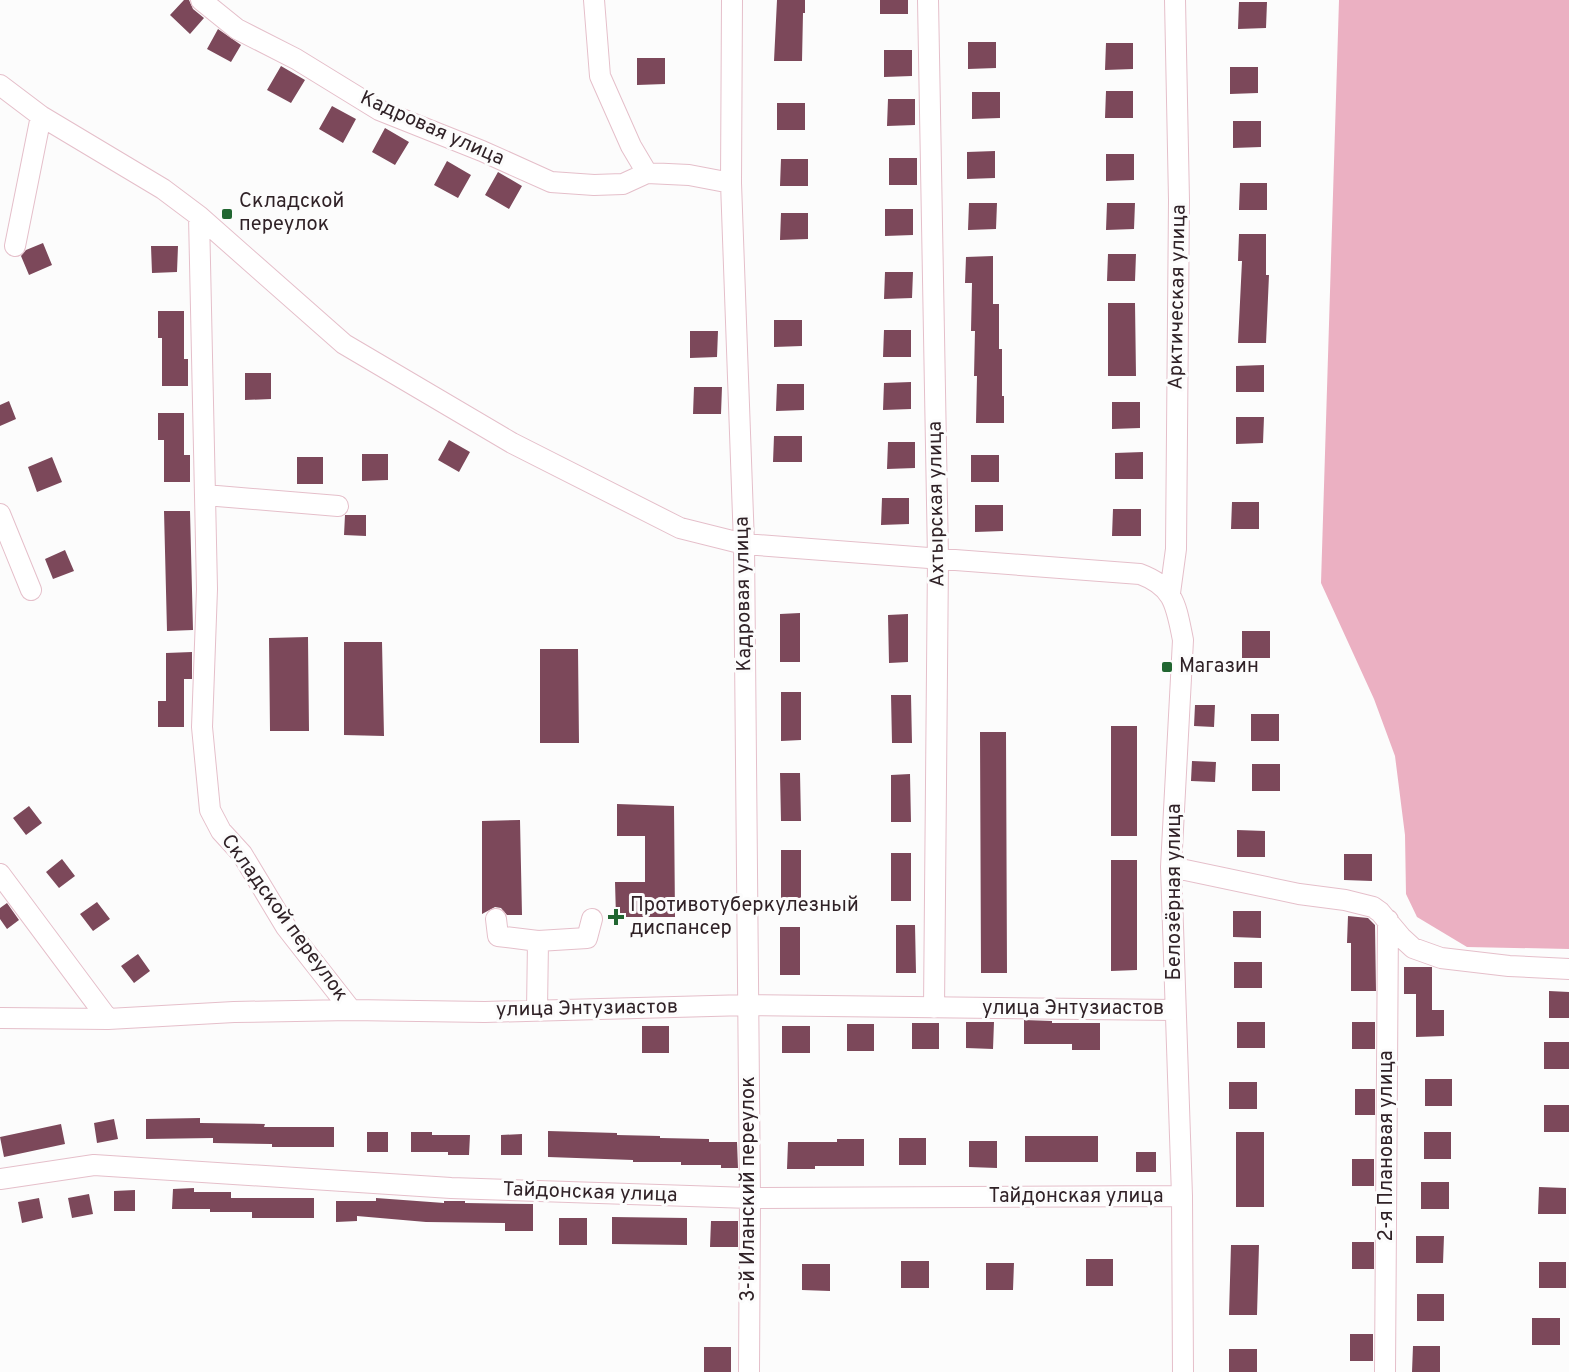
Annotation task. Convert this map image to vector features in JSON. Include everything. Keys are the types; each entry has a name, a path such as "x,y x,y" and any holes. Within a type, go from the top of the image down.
{"street":[{"name":"Кадровая улица","path":"201,0 237,28 296,59 379,110 482,151 551,182 594,185 623,184 647,172 689,175 731,183"},
{"path":"594,0 600,76 631,146 647,172"},
{"name":"Кадровая улица","path":"732,0 731,183 744,544 748,1005"},
{"name":"Ахтырская улица","path":"928,0 938,558 934,1008"},
{"name":"Арктическая улица","path":"1170,594 1176,549 1179,200 1175,0"},
{"path":"0,84 41,116 163,189 199,216 344,344 512,443 680,528 744,544 1140,574 1157,580 1170,594"},
{"path":"15,246 41,116"},
{"name":"Складской переулок","path":"199,216 207,589 202,727 210,810 221,831 242,854 285,927 351,1010"},
{"path":"205,495 338,506"},
{"path":"0,514 31,590"},
{"name":"Белозёрная улица","path":"1170,594 1178,615 1183,640 1171,867 1182,1196 1183,1372"},
{"path":"1171,867 1299,894 1366,905 1380,912 1413,948 1440,958 1509,966 1569,969"},
{"path":"0,874 108,1019"},
{"path":"496,919 498,936 538,941 586,938 592,919"},
{"name":"2-я Плановая улица","path":"1385,1372 1388,920"},
{"path":"537,1010 538,941"},
{"name":"улица Энтузиастов","path":"0,1018 108,1019 234,1012 537,1010 748,1005 1175,1010"},
{"name":"3-й Иланский переулок","path":"748,1005 749,1372"},
{"name":"Тайдонская улица","path":"0,1179 94,1165 451,1188 750,1198 1182,1196"}],"shaded area":[{"path":"1339,0 1569,0 1569,949 1467,947 1417,917 1406,894 1405,835 1395,756 1374,699 1321,583"}],"building":[{"path":"184,0 189,0 193,9 204,18 190,34 170,15"},
{"path":"777,0 805,0 802,61 774,61"},
{"path":"880,0 908,0 908,14 880,14"},
{"path":"1239,2 1267,2 1266,28 1238,29"},
{"path":"218,29 241,45 231,62 207,49"},
{"path":"968,42 996,42 996,68 968,69"},
{"path":"1106,43 1133,43 1133,69 1105,70"},
{"path":"884,50 912,50 912,76 884,77"},
{"path":"637,58 665,58 665,84 637,85"},
{"path":"281,66 305,80 291,103 267,90"},
{"path":"1230,67 1258,67 1258,93 1230,94"},
{"path":"1106,91 1133,91 1133,118 1105,118"},
{"path":"972,92 1000,92 1000,118 972,119"},
{"path":"888,99 915,99 915,125 887,126"},
{"path":"777,103 805,103 805,130 777,130"},
{"path":"332,106 356,119 343,143 319,129"},
{"path":"1233,121 1261,121 1261,147 1233,148"},
{"path":"385,128 409,142 395,165 372,152"},
{"path":"995,151 995,178 967,179 967,152"},
{"path":"1106,154 1134,154 1134,180 1106,181"},
{"path":"889,158 917,158 917,185 889,185"},
{"path":"781,159 808,159 808,186 780,186"},
{"path":"447,161 471,175 458,198 434,185"},
{"path":"498,172 522,186 509,209 485,195"},
{"path":"1240,183 1267,183 1267,210 1239,210"},
{"path":"969,203 997,203 996,229 968,230"},
{"path":"1107,203 1135,203 1134,229 1106,230"},
{"path":"885,209 913,209 913,235 885,236"},
{"path":"781,213 808,213 808,239 780,240"},
{"path":"1239,234 1266,234 1266,275 1269,275 1266,343 1238,343 1242,261 1238,261"},
{"path":"43,243 52,265 29,275 21,256 26,250"},
{"path":"151,246 178,246 177,272 152,273"},
{"path":"1108,254 1136,254 1135,281 1107,281"},
{"path":"993,256 993,304 999,304 999,349 1002,349 1004,423 976,423 975,331 971,331 972,283 965,283 966,257"},
{"path":"885,272 913,272 912,298 884,299"},
{"path":"1108,303 1135,303 1136,376 1108,376"},
{"path":"158,311 184,311 184,359 188,359 188,386 162,386 162,338 158,338"},
{"path":"774,320 802,320 802,346 774,347"},
{"path":"884,330 911,330 911,357 883,357"},
{"path":"690,331 718,331 717,357 690,358"},
{"path":"1264,365 1264,392 1236,392 1236,366"},
{"path":"245,373 271,373 271,399 245,400"},
{"path":"911,382 911,409 883,410 884,383"},
{"path":"777,384 804,384 804,410 776,411"},
{"path":"694,387 722,387 721,414 693,414"},
{"path":"9,401 16,419 0,426 0,405"},
{"path":"1112,402 1140,402 1140,428 1112,429"},
{"path":"158,413 184,413 184,455 190,455 190,482 164,482 164,440 158,440"},
{"path":"1236,417 1264,417 1263,443 1236,444"},
{"path":"774,436 802,436 802,462 773,462"},
{"path":"449,440 470,452 459,472 438,460"},
{"path":"888,442 915,442 915,468 887,469"},
{"path":"1143,452 1143,479 1115,479 1115,453"},
{"path":"362,454 388,454 388,480 362,481"},
{"path":"971,455 999,455 999,482 971,482"},
{"path":"52,457 62,482 37,492 28,467"},
{"path":"297,457 323,457 323,484 297,484"},
{"path":"882,498 909,498 909,524 881,525"},
{"path":"1232,502 1259,502 1259,529 1231,529"},
{"path":"975,505 1003,505 1003,531 975,532"},
{"path":"1113,509 1141,509 1141,536 1112,536"},
{"path":"164,511 190,511 193,630 167,631"},
{"path":"345,515 366,515 366,536 344,535"},
{"path":"65,550 74,571 53,579 45,559"},
{"path":"800,613 800,662 780,662 780,614"},
{"path":"908,614 908,662 889,663 888,615"},
{"path":"1242,631 1270,631 1270,658 1242,658"},
{"path":"308,637 309,731 270,731 269,638"},
{"path":"344,642 382,642 384,736 344,735"},
{"path":"540,649 578,649 579,743 540,743"},
{"path":"192,652 192,679 184,679 184,727 158,727 158,701 166,701 166,653"},
{"path":"781,692 801,692 801,740 781,741"},
{"path":"891,695 911,695 912,743 892,743"},
{"path":"1195,705 1215,705 1214,727 1194,726"},
{"path":"1251,714 1279,714 1279,741 1251,741"},
{"path":"1111,726 1137,726 1137,836 1111,836"},
{"path":"980,732 1006,732 1007,973 981,973"},
{"path":"1192,761 1216,762 1215,782 1191,781"},
{"path":"1252,764 1280,764 1280,791 1252,791"},
{"path":"780,773 800,773 801,821 781,821"},
{"path":"910,774 911,822 891,822 891,775"},
{"path":"617,804 674,806 675,917 616,917 615,882 645,882 645,836 617,836"},
{"path":"29,806 42,823 26,835 13,818"},
{"path":"520,820 522,915 507,915 501,908 495,907 482,914 482,821"},
{"path":"1237,830 1265,831 1265,857 1237,857"},
{"path":"781,850 801,850 801,898 781,898"},
{"path":"891,853 911,853 911,901 891,901"},
{"path":"1344,854 1372,854 1372,881 1344,880"},
{"path":"62,859 75,876 59,888 46,872"},
{"path":"1111,860 1137,860 1137,970 1111,971"},
{"path":"97,902 110,919 93,931 80,914"},
{"path":"7,903 19,920 7,929 0,919 0,908"},
{"path":"1233,911 1261,911 1261,938 1233,937"},
{"path":"1348,916 1368,918 1375,925 1376,991 1351,991 1351,943 1347,943"},
{"path":"896,925 915,925 916,973 896,973"},
{"path":"780,927 800,927 800,975 780,975"},
{"path":"138,954 150,971 134,983 121,966"},
{"path":"1234,962 1262,962 1262,988 1234,988"},
{"path":"1404,967 1432,967 1432,1010 1444,1010 1444,1036 1416,1037 1416,994 1404,994"},
{"path":"1549,991 1569,992 1569,1018 1549,1018"},
{"path":"1024,1020 1052,1021 1052,1023 1100,1023 1100,1050 1072,1050 1072,1044 1024,1044"},
{"path":"966,1022 994,1022 993,1049 966,1048"},
{"path":"1237,1022 1265,1022 1265,1048 1237,1048"},
{"path":"1352,1022 1375,1022 1375,1049 1352,1049"},
{"path":"912,1023 939,1023 939,1049 912,1049"},
{"path":"847,1024 874,1024 874,1051 847,1051"},
{"path":"642,1026 669,1026 669,1053 642,1053"},
{"path":"782,1026 810,1026 810,1053 782,1053"},
{"path":"1544,1042 1569,1042 1569,1069 1544,1069"},
{"path":"1425,1079 1452,1079 1452,1106 1425,1106"},
{"path":"1229,1082 1257,1082 1257,1109 1229,1109"},
{"path":"1355,1089 1375,1089 1375,1115 1355,1115"},
{"path":"1544,1105 1569,1105 1569,1132 1544,1132"},
{"path":"200,1118 200,1123 265,1124 264,1127 334,1127 334,1147 272,1147 272,1144 213,1143 213,1138 146,1139 146,1119"},
{"path":"114,1119 118,1139 97,1143 94,1123"},
{"path":"61,1124 65,1144 4,1157 0,1137"},
{"path":"548,1131 617,1133 617,1135 660,1136 660,1138 709,1139 709,1142 737,1142 738,1168 721,1168 721,1165 681,1165 681,1162 633,1162 633,1160 548,1157"},
{"path":"367,1132 388,1132 388,1152 367,1152"},
{"path":"411,1132 432,1132 432,1135 470,1135 469,1155 448,1155 448,1152 411,1152"},
{"path":"1236,1132 1264,1132 1264,1207 1236,1207"},
{"path":"1424,1132 1451,1132 1451,1159 1424,1159"},
{"path":"522,1134 522,1155 501,1155 501,1135"},
{"path":"1025,1136 1098,1136 1098,1162 1025,1162"},
{"path":"899,1138 926,1138 926,1165 899,1165"},
{"path":"837,1139 864,1139 864,1166 815,1166 815,1169 787,1169 788,1142 837,1142"},
{"path":"969,1141 997,1141 997,1168 969,1167"},
{"path":"1136,1152 1156,1152 1156,1172 1136,1172"},
{"path":"1352,1159 1374,1159 1374,1186 1352,1186"},
{"path":"1421,1182 1449,1182 1449,1209 1421,1209"},
{"path":"1539,1187 1566,1188 1566,1214 1538,1214"},
{"path":"194,1188 194,1192 231,1192 231,1198 314,1198 314,1218 252,1218 252,1212 172,1209 173,1189"},
{"path":"135,1190 135,1211 114,1211 114,1191"},
{"path":"89,1194 93,1214 72,1218 68,1198"},
{"path":"39,1198 43,1218 22,1223 18,1202"},
{"path":"376,1198 444,1203 444,1201 465,1201 465,1203 533,1204 533,1231 505,1231 505,1223 426,1222 357,1216 357,1221 336,1222 336,1201 376,1201"},
{"path":"612,1217 687,1218 687,1245 612,1244"},
{"path":"559,1218 587,1218 587,1245 559,1245"},
{"path":"711,1221 738,1221 738,1247 710,1247"},
{"path":"1416,1236 1444,1236 1443,1263 1416,1263"},
{"path":"1352,1242 1374,1242 1374,1269 1352,1269"},
{"path":"1231,1245 1259,1245 1257,1315 1229,1315"},
{"path":"1086,1259 1113,1259 1113,1286 1086,1286"},
{"path":"901,1261 929,1261 929,1288 901,1288"},
{"path":"1539,1262 1566,1262 1566,1288 1539,1288"},
{"path":"986,1263 1014,1263 1013,1290 986,1290"},
{"path":"802,1264 830,1264 830,1291 802,1290"},
{"path":"1417,1294 1444,1294 1444,1321 1417,1321"},
{"path":"1532,1318 1560,1318 1560,1345 1532,1345"},
{"path":"1350,1334 1373,1334 1373,1361 1350,1361"},
{"path":"1413,1346 1440,1346 1440,1372 1412,1372"},
{"path":"704,1347 731,1347 731,1372 704,1372"},
{"path":"1229,1349 1257,1349 1257,1372 1229,1372"}],"place":[{"name":"Складской переулок","path":"227,214"},
{"name":"Магазин","path":"1167,667"},
{"name":"Противотуберкулезный диспансер","path":"616,917"}]}
